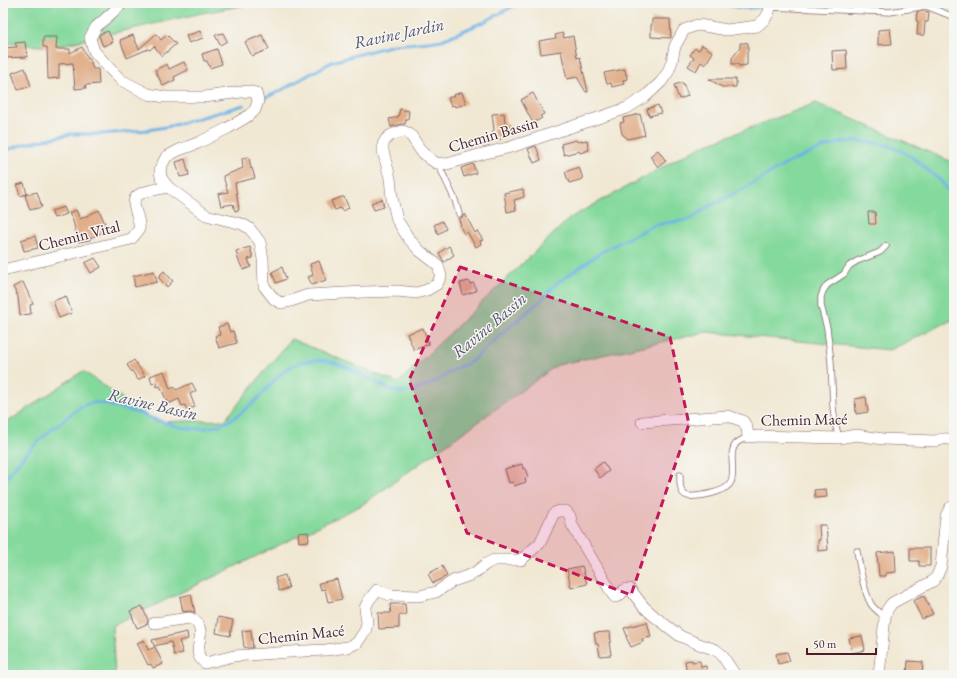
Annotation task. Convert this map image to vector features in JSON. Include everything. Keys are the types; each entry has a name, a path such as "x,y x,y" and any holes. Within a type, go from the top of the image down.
{"street":[{"path":"123,3 96,27 90,38 94,51 121,80 148,94 165,97 205,97 248,90 256,93 258,101 255,110 248,116 228,128 166,157 160,169 161,178 168,187"},
{"name":"Chemin Bassin","path":"168,187 206,215 242,224 249,228 260,242 263,259 264,286 274,299 281,303 308,295 397,291 416,293 427,290 437,284 441,276 438,265 420,251 409,239 397,220 392,198 390,178 383,151 383,144 386,139 403,131 408,133 430,159 436,163 447,164 511,147 607,115 627,108 646,96 661,82 668,72 675,46 684,30 699,25 727,30 757,26 765,19 769,12 770,5"},
{"name":"Chemin Vital","path":"3,270 117,244 131,239 139,228 134,204 136,197 140,194 168,187"},
{"name":"Chemin Macé","path":"642,422 728,416 743,421 747,428 748,437 839,438 856,434 883,439 935,441 951,439 954,441"},
{"path":"879,675 887,610 892,603 933,580 937,576 941,566 946,516 950,508 954,506"},
{"name":"Chemin Macé","path":"154,623 190,618 196,622 200,627 201,634 198,644 198,653 200,659 205,663 234,656 326,650 348,647 357,643 366,629 366,608 369,600 377,590 390,595 419,596 436,592 453,581 473,574 494,560 521,560 540,544 554,513 560,510 566,511 570,516 572,525 613,595 619,596 625,589 630,589 643,606 680,636 716,650 722,655 735,675"}],"lane":[{"path":"770,5 890,12 926,6 954,17"},
{"path":"440,164 441,170 460,214"},
{"path":"839,438 835,423 831,362 827,328 821,306 821,297 827,285 844,274 849,266 857,261 880,252 886,246"},
{"path":"680,475 682,493 686,496 700,496 726,489 730,485 732,477 732,454 735,445 742,439 748,437"},
{"path":"857,551 861,574 871,605 885,617"}],"highlighted area":[{"path":"460,267 670,337 689,424 631,595 467,533 409,380"}],"green space":[{"path":"3,3 257,3 202,13 52,47 3,43"},
{"path":"816,103 954,163 954,319 890,350 707,332 557,365 362,505 112,626 115,675 3,675 3,425 83,371 156,422 225,420 291,339 398,383 570,218 697,148"}],"building":[{"path":"917,12 929,12 928,22 925,22 924,35 917,35"},
{"path":"652,19 670,19 671,38 651,37"},
{"path":"890,29 892,44 878,45 878,30"},
{"path":"108,31 113,42 103,46 99,36 100,34"},
{"path":"200,31 203,38 189,43 186,36"},
{"path":"223,33 227,41 220,45 215,35"},
{"path":"563,33 564,38 573,36 577,58 580,57 588,92 586,92 577,77 567,79 561,51 541,54 539,41 556,38 555,35"},
{"path":"156,34 161,40 167,35 176,44 162,56 154,46 150,50 148,49 127,58 120,40 133,35 139,49"},
{"path":"262,35 269,49 252,56 245,42"},
{"path":"43,37 57,37 56,49 70,49 70,53 82,47 88,59 90,59 93,69 98,69 99,84 85,85 86,88 75,89 73,63 59,64 59,78 48,79 47,47 43,47"},
{"path":"25,42 27,57 3,58 3,48 17,47 15,43"},
{"path":"740,43 748,43 747,65 739,66 738,64 732,64 732,58 740,48"},
{"path":"702,45 713,52 705,65 701,62 696,71 688,66 694,58 690,55 695,48 699,50"},
{"path":"217,49 222,64 210,68 207,61 204,61 202,54"},
{"path":"846,50 847,69 833,70 832,51"},
{"path":"184,62 188,70 174,77 175,80 163,86 155,70 167,64 169,69"},
{"path":"25,68 31,86 18,90 12,73"},
{"path":"625,69 627,79 623,80 624,84 612,87 611,83 607,84 604,73"},
{"path":"709,79 736,79 736,87 722,87"},
{"path":"683,83 688,96 679,99 674,85"},
{"path":"462,92 466,104 455,107 454,105 451,106 448,98"},
{"path":"533,93 544,114 540,116 542,118 533,123 521,100"},
{"path":"658,105 661,113 649,116 647,109"},
{"path":"400,109 409,111 408,119 406,119 405,124 391,127 389,119 398,117"},
{"path":"504,113 505,122 511,128 500,140 492,132 494,130 492,114"},
{"path":"640,114 645,135 628,139 622,134 620,123 624,122 623,118"},
{"path":"576,140 577,142 587,140 589,150 564,155 561,144"},
{"path":"536,146 541,160 534,163 528,149"},
{"path":"658,150 666,161 658,167 650,156"},
{"path":"249,157 251,169 252,168 255,178 235,183 239,210 235,211 233,204 221,206 218,194 228,192 223,176 243,168 242,158"},
{"path":"185,159 189,175 180,177 176,162"},
{"path":"473,164 476,173 464,177 461,168"},
{"path":"579,167 583,179 569,183 565,172"},
{"path":"24,183 27,194 20,196 17,185"},
{"path":"523,189 524,197 514,200 516,210 507,212 504,193"},
{"path":"37,192 42,207 30,210 25,195"},
{"path":"344,197 349,208 342,211 340,208 335,210 331,201"},
{"path":"382,199 384,207 374,210 371,203"},
{"path":"64,207 67,214 54,218 51,211"},
{"path":"76,210 80,219 99,210 108,230 90,238 90,240 78,242 73,221 69,213"},
{"path":"868,212 875,212 876,224 869,224"},
{"path":"465,214 475,233 477,231 483,240 480,241 481,244 476,247 467,232 464,234 460,226 461,225 458,218 461,218"},
{"path":"442,221 446,229 438,234 434,225"},
{"path":"35,236 38,248 24,251 21,240"},
{"path":"449,246 454,255 444,262 439,253"},
{"path":"250,247 253,258 248,259 251,267 243,270 236,251"},
{"path":"95,258 101,267 91,273 85,263"},
{"path":"319,261 326,280 312,285 308,277 313,275 310,264"},
{"path":"282,267 286,279 276,283 272,272"},
{"path":"154,271 157,282 135,287 133,276"},
{"path":"164,271 173,281 167,287 158,277"},
{"path":"469,281 470,284 474,283 476,291 463,295 460,283"},
{"path":"23,282 33,304 30,305 31,314 20,315 18,297 13,287"},
{"path":"66,296 72,313 59,318 53,301"},
{"path":"227,324 230,332 233,331 237,343 219,348 215,336 220,335 218,327"},
{"path":"423,328 429,344 414,350 407,334"},
{"path":"134,360 145,376 138,380 127,365"},
{"path":"164,371 170,389 174,387 176,390 192,383 196,391 190,394 195,407 187,410 185,405 182,406 179,399 168,404 160,386 157,387 156,382 152,384 150,376"},
{"path":"866,397 868,412 856,414 855,399"},
{"path":"603,462 609,471 600,478 594,469"},
{"path":"522,464 528,477 525,478 526,482 514,486 513,482 509,483 505,469"},
{"path":"826,489 827,497 815,498 814,490"},
{"path":"819,525 826,525 828,550 818,551 818,540 820,540"},
{"path":"308,532 309,541 299,542 298,533"},
{"path":"910,548 930,548 930,566 919,566 919,561 910,561"},
{"path":"895,551 896,572 886,573 886,576 879,576 877,553"},
{"path":"442,566 447,576 433,583 428,574"},
{"path":"582,566 587,584 571,588 567,569"},
{"path":"285,575 289,588 279,591 275,578"},
{"path":"337,579 342,599 328,602 325,589 321,590 319,583"},
{"path":"191,594 195,613 190,611 183,612 180,597"},
{"path":"924,596 933,614 922,619 913,601"},
{"path":"390,604 405,604 406,615 399,615 399,628 379,629 378,613 391,613"},
{"path":"142,606 148,620 147,624 137,628 130,611"},
{"path":"218,617 233,620 230,636 216,633"},
{"path":"647,622 651,637 642,639 643,642 631,647 626,637 624,628"},
{"path":"251,630 253,648 247,648 244,647 242,631"},
{"path":"187,632 188,639 179,641 183,653 174,655 171,642 154,646 152,640"},
{"path":"610,632 611,642 609,642 611,655 600,656 594,633"},
{"path":"862,636 865,650 852,653 849,638"},
{"path":"144,640 148,650 155,647 163,664 153,668 151,664 148,665 137,643"},
{"path":"787,652 790,661 778,664 776,654"},
{"path":"692,660 692,662 700,661 701,667 706,666 707,675 687,675 685,661"},
{"path":"908,661 923,662 922,675 907,675"}],"waterway":[{"name":"Ravine Jardin","path":"263,99 332,62 394,45 442,40 486,21 519,3"},
{"name":"Ravine Jardin","path":"723,3 733,7 744,8 765,6"},
{"name":"Ravine Jardin","path":"3,151 25,144 71,134 102,134 148,130 171,126 244,105"},
{"name":"Ravine Bassin","path":"3,484 19,462 44,436 75,410 91,403 101,403 132,411 180,427 196,429 211,427 226,422 244,411 279,376 295,364 314,360 329,361 343,366 387,389 407,392 426,386 472,361 540,301 557,283 603,251 654,225 687,220 694,217 708,207 788,163 822,148 843,142 856,141 890,146 912,157 941,181 954,196"}]}
